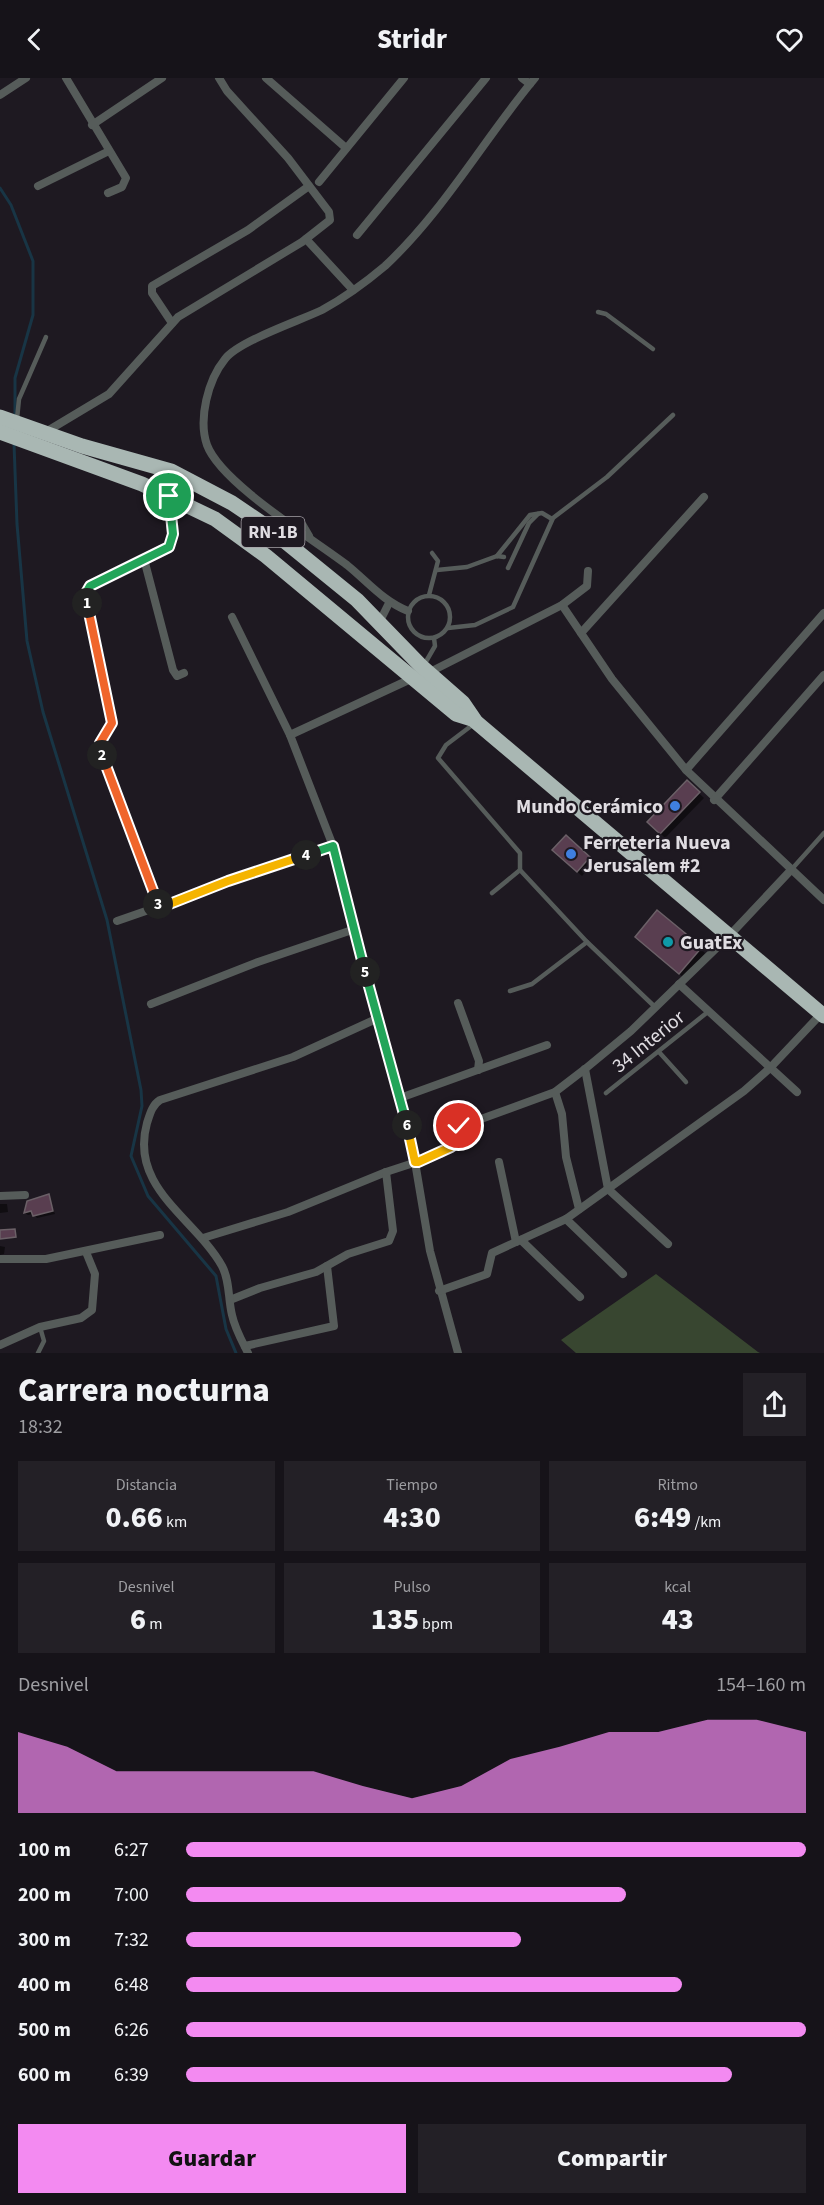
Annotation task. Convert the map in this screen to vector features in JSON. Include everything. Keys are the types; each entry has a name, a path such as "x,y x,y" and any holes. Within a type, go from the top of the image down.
{"highway":[{"name":"RN-1B","path":"9,426 44,433 171,471 216,493 274,532 339,585 379,623 421,673"},
{"name":"RN-1B","path":"9,426 25,441 169,496 215,519 238,535 464,704 474,721 823,1015"}],"street":[{"path":"0,95 26,78"},
{"path":"66,78 92,125 126,178 122,187 108,194"},
{"path":"92,125 162,78"},
{"path":"44,433 108,394 172,323 306,239 331,217 282,151 227,91 219,78"},
{"path":"266,78 346,148"},
{"path":"319,182 404,78"},
{"path":"357,235 486,78"},
{"path":"408,611 389,603 348,566 279,516 215,460 206,438 205,414 212,384 222,364 232,352 324,308 386,265 420,229 529,80"},
{"path":"38,186 109,151"},
{"path":"172,323 152,293 152,286 248,230 309,186"},
{"path":"306,239 353,290"},
{"path":"159,906 100,747 112,723 86,596 90,586 171,544 169,496"},
{"path":"581,633 704,497"},
{"path":"144,559 173,670 177,676 184,673"},
{"path":"290,735 562,605 587,586 588,571"},
{"path":"379,623 389,603"},
{"path":"562,605 612,679 686,770 714,800 824,900"},
{"path":"686,770 824,614"},
{"path":"232,617 290,735 333,846 376,1019 400,1098 415,1162 439,1291 458,1353"},
{"path":"714,800 824,675"},
{"path":"117,921 333,846"},
{"path":"203,1238 288,1212 386,1172 447,1151 453,1144 459,1126 555,1092 617,1044 729,936 791,870"},
{"path":"151,1004 258,962 355,929"},
{"path":"679,984 797,1092"},
{"path":"458,1003 479,1061 477,1070"},
{"path":"439,1291 487,1274 492,1253 566,1219 608,1189 744,1091 823,1015"},
{"path":"327,1266 336,1323 333,1328 247,1350 232,1316 222,1267 203,1238 168,1205 147,1166 144,1138 155,1104 293,1057 376,1019"},
{"path":"400,1098 547,1045"},
{"path":"585,1070 608,1189 668,1244"},
{"path":"555,1092 562,1114 566,1157 579,1209"},
{"path":"499,1162 518,1241 580,1297"},
{"path":"230,1300 327,1266 348,1254 386,1243 392,1238 392,1218 386,1172"},
{"path":"0,1196 25,1195"},
{"path":"566,1219 623,1274"},
{"path":"0,1259 32,1261 86,1252 160,1235"},
{"path":"0,1345 40,1327 81,1318 92,1310 95,1274 86,1252"}],"lane":[{"path":"598,312 606,314 653,349"},
{"path":"9,426 46,337"},
{"path":"448,628 475,626 513,607 552,519 615,470 673,414"},
{"path":"497,556 527,517 538,514 552,519"},
{"path":"508,568 529,523 538,514"},
{"path":"304,524 316,543"},
{"path":"429,595 438,561 432,553"},
{"path":"437,570 467,567 497,556 504,557"},
{"path":"429,595 437,597 448,606 451,621 448,628 434,638 419,636 413,631 408,618 408,611 416,599 429,595"},
{"path":"421,673 435,646 434,638"},
{"path":"474,721 446,745 438,758 517,848 521,860 520,870 492,893"},
{"path":"791,870 824,832"},
{"path":"520,870 587,942 655,1007"},
{"path":"510,991 532,984 587,942"},
{"name":"34 Interior","path":"606,1094 709,1011"},
{"path":"658,1052 686,1082"},
{"path":"38,1353 44,1341 40,1327"}],"green space":[{"path":"656,1274 760,1353 576,1353 561,1340"}],"building":[{"name":"Mundo Cerámico","path":"687,780 700,792 660,834 647,822"},
{"name":"Ferreteria Nueva Jerusalem #2","path":"566,835 590,857 577,872 552,850"},
{"name":"GuatEx","path":"657,910 702,947 679,974 635,937"},
{"path":"49,1194 53,1211 33,1216 31,1211 24,1213 27,1201"},
{"path":"15,1229 16,1237 0,1239 0,1230"}],"waterway":[{"path":"0,188 11,205 33,261 33,315 15,378 15,416"},
{"path":"14,444 17,524 27,641 43,712 107,920 141,1090 142,1106 131,1156 148,1196 216,1276 226,1329 236,1353"}],"place":[{"name":"Mundo Cerámico","path":"675,806"},
{"name":"Ferreteria Nueva Jerusalem #2","path":"571,854"},
{"name":"GuatEx","path":"668,942"}],"route":[{"path":"169,496 173,534 169,547 90,586 86,596 112,723 111,728 100,740 100,747 131,836 159,906 333,846 376,1019 400,1098 415,1162 447,1151 455,1141 459,1126"}]}
